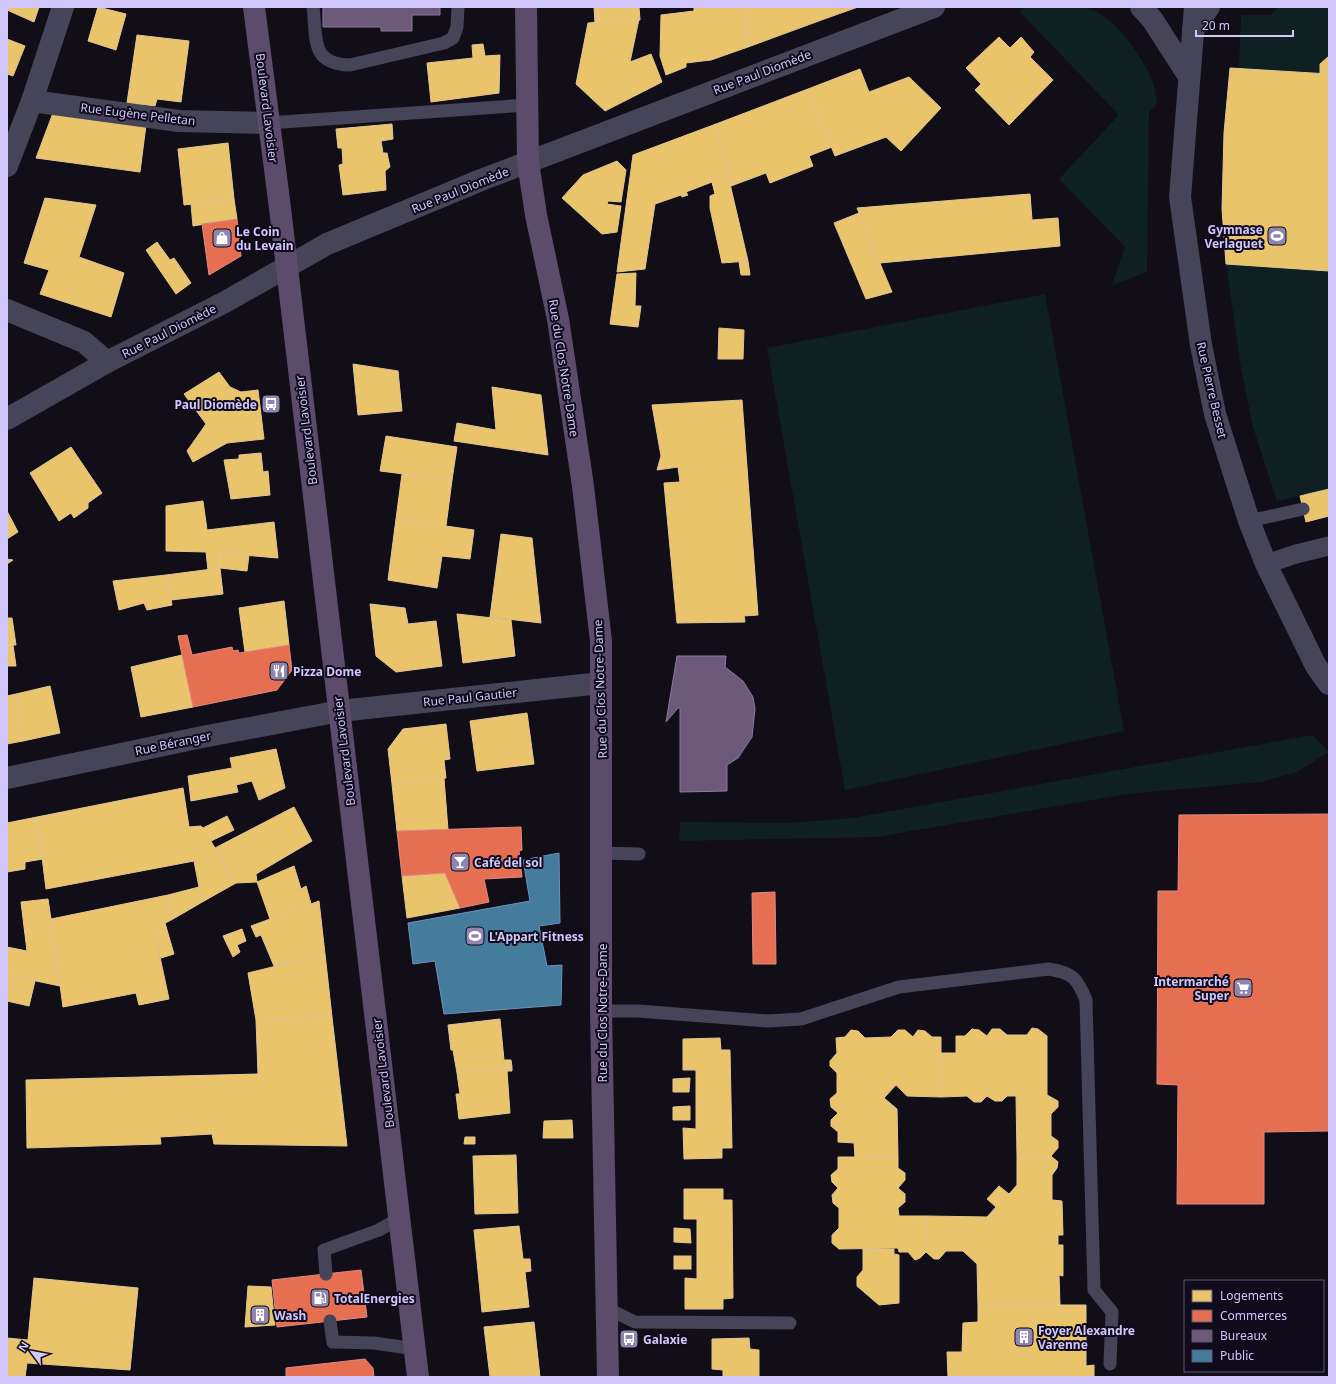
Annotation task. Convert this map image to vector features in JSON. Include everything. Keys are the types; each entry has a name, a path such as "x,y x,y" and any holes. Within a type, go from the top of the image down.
{"main road":[{"name":"Boulevard Lavoisier","path":"254,7 287,267 418,1377"},
{"name":"Rue du Clos Notre-Dame","path":"526,7 528,162 536,215 558,319 583,486 601,641 601,1011 608,1377"}],"street":[{"path":"7,166 32,101 63,7"},
{"name":"Rue Paul Diomède","path":"7,419 106,362 225,302 327,244 528,162 934,7"},
{"path":"1141,7 1152,19 1188,75"},
{"name":"Rue Pierre Besset","path":"1194,7 1180,197 1201,345 1215,414 1249,521 1266,564 1316,666 1329,684"},
{"path":"1193,30 1209,7"},
{"name":"Rue Eugène Pelletan","path":"32,101 179,121 268,123"},
{"path":"7,310 84,342 106,362"},
{"path":"1266,564 1329,546"},
{"name":"Rue Paul Gautier","path":"340,710 601,683"},
{"name":"Rue Béranger","path":"7,778 340,710"}],"lane":[{"path":"313,7 318,52 324,59 337,65 350,65 444,44 453,38 457,27 458,7"},
{"path":"268,123 527,105"},
{"path":"1249,521 1303,510"},
{"path":"601,853 639,854"},
{"path":"601,1011 638,1011 768,1021 801,1019 899,987 1049,969 1067,972 1078,982 1086,1000 1094,1290 1112,1312 1110,1364"},
{"path":"326,1274 324,1250 379,1230 400,1218"},
{"path":"606,1308 635,1322 790,1323"},
{"path":"330,1321 333,1342 374,1343 415,1349"}],"shaded area":[{"path":"1061,6 1082,7 1093,10 1114,25 1124,36 1141,59 1152,80 1157,104 1149,112 1147,272 1112,285 1125,247 1059,179 1119,115 1019,11 1027,7"},
{"name":"Gymnase Verlaguet","path":"1279,7 1329,7 1329,489 1277,501 1253,427 1241,368 1226,264 1222,209 1224,133 1230,68 1239,68 1241,15 1270,15"},
{"path":"1045,294 1124,731 845,790 767,348"},
{"path":"1312,735 1329,752 1297,772 1261,782 1127,794 877,837 679,841 680,822 789,823 853,818"}],"building: Logements":[{"path":"7,7 39,7 34,22 7,10"},
{"path":"98,7 126,14 116,50 88,41"},
{"path":"594,7 599,7 599,23 595,23"},
{"path":"599,7 639,7 640,20 599,23"},
{"path":"694,7 745,7 748,47 711,60 686,63 686,67 666,75 660,56 661,15 694,11"},
{"path":"745,7 828,7 827,18 748,47"},
{"path":"828,7 858,7 827,18"},
{"path":"639,19 630,62 651,54 662,82 605,111 576,84 588,23"},
{"path":"137,35 189,41 181,102 157,99 155,106 127,103"},
{"path":"999,37 1010,48 1021,37 1034,52 1030,57 1053,80 1009,125 975,90 981,84 966,68"},
{"path":"7,39 25,46 13,76 7,74"},
{"path":"483,44 485,56 500,55 499,93 431,102 427,63 473,58 472,45"},
{"path":"1329,56 1329,74 1320,73 1320,64"},
{"path":"1230,68 1329,74 1329,271 1226,264 1222,209 1224,133"},
{"path":"860,69 869,92 909,77 941,108 901,151 886,137 835,156 808,89"},
{"path":"808,89 832,147 809,156 813,166 770,183 766,173 731,186 716,124"},
{"path":"53,113 146,125 140,172 36,158"},
{"path":"392,124 393,139 381,141 383,153 387,153 390,167 385,171 386,190 343,195 339,165 343,164 342,148 338,148 336,129"},
{"path":"716,124 748,261 722,263 710,208 710,196 715,194 712,182 686,192 688,195 682,197 681,195 655,204 645,269 617,272 633,155"},
{"path":"228,143 234,199 184,205 178,149"},
{"path":"617,161 626,170 621,202 608,201 607,204 621,206 617,232 602,234 562,198 583,175"},
{"path":"1030,194 1032,220 1058,218 1060,246 880,263 857,208"},
{"path":"45,198 96,205 79,257 124,273 111,317 40,294 49,270 24,263"},
{"path":"234,199 237,219 193,226 191,204"},
{"path":"859,213 892,292 866,299 834,223"},
{"path":"157,242 170,260 174,258 191,283 176,294 146,250"},
{"path":"748,261 750,275 741,275 739,262"},
{"path":"636,273 635,306 641,306 638,327 610,324 617,274"},
{"path":"719,328 744,330 743,359 718,359"},
{"path":"353,364 398,371 402,411 358,415"},
{"path":"219,372 230,387 241,392 258,390 264,439 227,443 193,462 187,451 206,424 184,394"},
{"path":"492,387 541,395 548,455 454,441 457,423 496,430"},
{"path":"742,400 758,615 744,616 745,622 677,623 664,483 680,482 678,467 657,470 661,456 652,405"},
{"path":"386,436 457,447 452,480 380,471"},
{"path":"71,447 102,493 88,503 88,508 74,518 71,513 59,521 30,473"},
{"path":"261,453 263,472 268,471 270,495 231,499 224,460 239,459 239,455"},
{"path":"402,474 452,480 446,526 396,519"},
{"path":"1329,489 1329,516 1306,522 1300,496"},
{"path":"203,501 207,530 274,522 278,558 220,553 220,568 208,570 206,552 166,551 166,506"},
{"path":"7,511 18,532 7,539"},
{"path":"396,519 474,530 470,559 442,556 437,588 388,580"},
{"path":"501,534 532,538 541,623 490,617"},
{"path":"220,553 249,555 247,571 220,568"},
{"path":"7,559 13,560 7,564"},
{"path":"220,568 223,594 171,600 166,575"},
{"path":"166,575 172,605 147,610 144,603 119,610 113,581"},
{"path":"284,601 289,645 245,652 239,608"},
{"path":"370,604 405,608 408,624 436,621 442,666 396,672 376,656"},
{"path":"457,614 511,620 515,656 463,663"},
{"path":"7,618 12,618 16,645 7,645"},
{"path":"7,645 13,645 16,666 7,666"},
{"path":"182,655 193,707 141,717 131,667"},
{"path":"50,686 60,733 23,741 16,694"},
{"path":"16,694 23,741 7,744 7,696"},
{"path":"527,713 534,764 477,771 470,721"},
{"path":"446,724 450,759 444,760 446,778 392,784 388,749 403,729"},
{"path":"276,749 285,788 259,800 252,781 236,785 230,758"},
{"path":"232,768 238,792 191,801 188,776"},
{"path":"444,778 448,830 397,831 392,784"},
{"path":"183,788 189,827 201,826 203,828 236,883 204,901 199,887 194,861 46,889 37,817"},
{"path":"294,807 312,841 256,874 257,882 236,883 215,848"},
{"path":"227,816 234,830 211,841 203,828"},
{"path":"37,817 43,859 25,862 25,869 7,872 7,823"},
{"path":"294,866 301,889 306,886 311,904 270,919 257,882"},
{"path":"445,873 460,908 407,918 402,876"},
{"path":"199,887 204,901 173,919 168,895"},
{"path":"168,895 173,919 154,929 169,999 139,1005 136,993 63,1007 51,919"},
{"path":"48,899 60,986 7,975 7,947 27,951 21,902"},
{"path":"319,901 325,954 274,966 261,935 256,937 251,926"},
{"path":"165,923 174,954 161,958 154,929"},
{"path":"242,929 246,941 237,945 240,952 233,957 223,936"},
{"path":"325,954 332,1017 256,1020 248,973"},
{"path":"7,975 35,981 29,1006 7,1001"},
{"path":"332,1017 347,1146 214,1144 212,1134 160,1137 161,1144 27,1148 26,1080 258,1074 256,1020"},
{"path":"500,1019 504,1060 511,1060 512,1067 457,1073 453,1050 451,1050 448,1025"},
{"path":"1032,1028 1038,1029 1047,1036 1047,1095 1058,1101 1058,1107 1051,1114 1051,1136 1058,1141 1058,1148 1051,1156 1017,1156 1016,1096 1007,1096 1002,1101 995,1101 987,1096 981,1102 974,1102 967,1096 941,1097 941,1053 956,1053 956,1036 965,1036 972,1029 979,1030 987,1036 992,1029 1000,1029 1007,1035 1027,1035"},
{"path":"851,1030 858,1031 865,1038 891,1037 898,1030 905,1030 913,1037 918,1030 925,1031 932,1037 941,1037 941,1097 907,1096 896,1085 884,1098 897,1109 898,1157 855,1157 854,1143 838,1142 838,1132 831,1126 831,1120 838,1113 831,1107 830,1099 837,1093 837,1073 830,1066 830,1061 837,1053 836,1038 845,1037"},
{"path":"720,1038 721,1050 730,1050 732,1148 722,1148 722,1158 684,1159 683,1128 696,1129 696,1070 683,1070 683,1039"},
{"path":"512,1067 512,1071 507,1071 510,1113 459,1119 456,1094 460,1094 457,1073"},
{"path":"690,1078 689,1092 673,1092 673,1079"},
{"path":"690,1106 690,1120 673,1120 673,1107"},
{"path":"572,1120 573,1138 543,1138 544,1121"},
{"path":"465,1137 475,1137 475,1144 464,1144"},
{"path":"516,1155 518,1213 475,1214 473,1156"},
{"path":"1017,1156 1051,1156 1058,1162 1057,1168 1052,1175 1052,1200 1062,1201 1063,1235 1058,1235 1058,1245 1063,1245 1063,1276 1059,1275 1060,1305 978,1306 977,1264 963,1251 946,1251 939,1259 934,1259 926,1252 927,1216 987,1217 996,1207 987,1199 999,1186 1009,1194 1017,1185"},
{"path":"838,1157 898,1157 898,1168 905,1173 905,1180 898,1188 905,1194 905,1202 898,1208 899,1216 927,1216 926,1252 920,1258 915,1260 908,1252 899,1252 898,1248 839,1249 832,1243 832,1235 839,1228 839,1208 833,1203 832,1195 838,1188 832,1182 831,1175 838,1169"},
{"path":"684,1189 723,1189 723,1200 732,1200 733,1298 723,1299 723,1309 685,1309 685,1278 697,1279 697,1219 684,1219"},
{"path":"519,1226 523,1259 530,1259 531,1271 525,1272 529,1307 482,1312 474,1230"},
{"path":"674,1228 690,1229 691,1243 674,1242"},
{"path":"863,1249 894,1249 894,1254 899,1255 899,1303 879,1305 857,1286 857,1277 863,1270"},
{"path":"674,1256 691,1256 691,1269 674,1269"},
{"path":"34,1278 138,1288 130,1370 27,1363 25,1377 7,1377 7,1338 28,1340"},
{"name":"Wash","path":"248,1286 271,1287 275,1325 245,1327"},
{"name":"Foyer Alexandre Varenne","path":"1086,1305 1086,1366 1094,1365 1094,1377 948,1377 947,1352 962,1352 963,1323 978,1322 978,1306"},
{"path":"534,1322 540,1377 490,1377 484,1327"},
{"path":"749,1338 750,1349 759,1350 759,1377 723,1377 723,1370 712,1369 712,1339"}],"building: Commerces":[{"name":"Le Coin du Levain","path":"237,219 241,256 209,275 202,224"},
{"path":"187,635 192,655 232,647 233,651 238,650 239,653 289,645 292,670 277,690 193,707 178,636"},
{"name":"Intermarché Super","path":"1329,814 1329,1131 1264,1132 1264,1204 1177,1204 1178,1085 1157,1084 1158,891 1178,891 1179,815"},
{"name":"Café del sol","path":"521,827 522,850 519,851 522,877 484,879 489,902 460,908 445,873 402,876 397,831"},
{"path":"775,892 776,964 753,964 752,893"},
{"name":"TotalEnergies","path":"361,1270 367,1317 277,1327 272,1280"},
{"path":"365,1359 373,1368 374,1377 286,1377 286,1368"}],"building: Bureaux":[{"path":"323,7 440,7 440,15 412,15 412,31 381,31 381,27 323,27"},
{"path":"677,656 726,656 725,667 743,681 753,697 755,709 752,737 738,758 727,765 727,791 680,792 680,708 678,708 666,722"}],"building: Public":[{"name":"L'Appart Fitness","path":"559,853 560,923 539,926 547,966 562,965 561,1005 444,1014 435,961 413,964 408,923 530,901 523,860"}],"place":[{"name":"Gymnase Verlaguet","path":"1277,236"},
{"name":"Le Coin du Levain","path":"222,238"},
{"name":"Paul Diomède","path":"271,404"},
{"name":"Pizza Dome","path":"279,671"},
{"name":"Café del sol","path":"460,862"},
{"name":"L'Appart Fitness","path":"475,936"},
{"name":"Intermarché Super","path":"1243,988"},
{"name":"TotalEnergies","path":"320,1298"},
{"name":"Wash","path":"260,1315"},
{"name":"Foyer Alexandre Varenne","path":"1024,1337"},
{"name":"Galaxie","path":"629,1339"}]}
